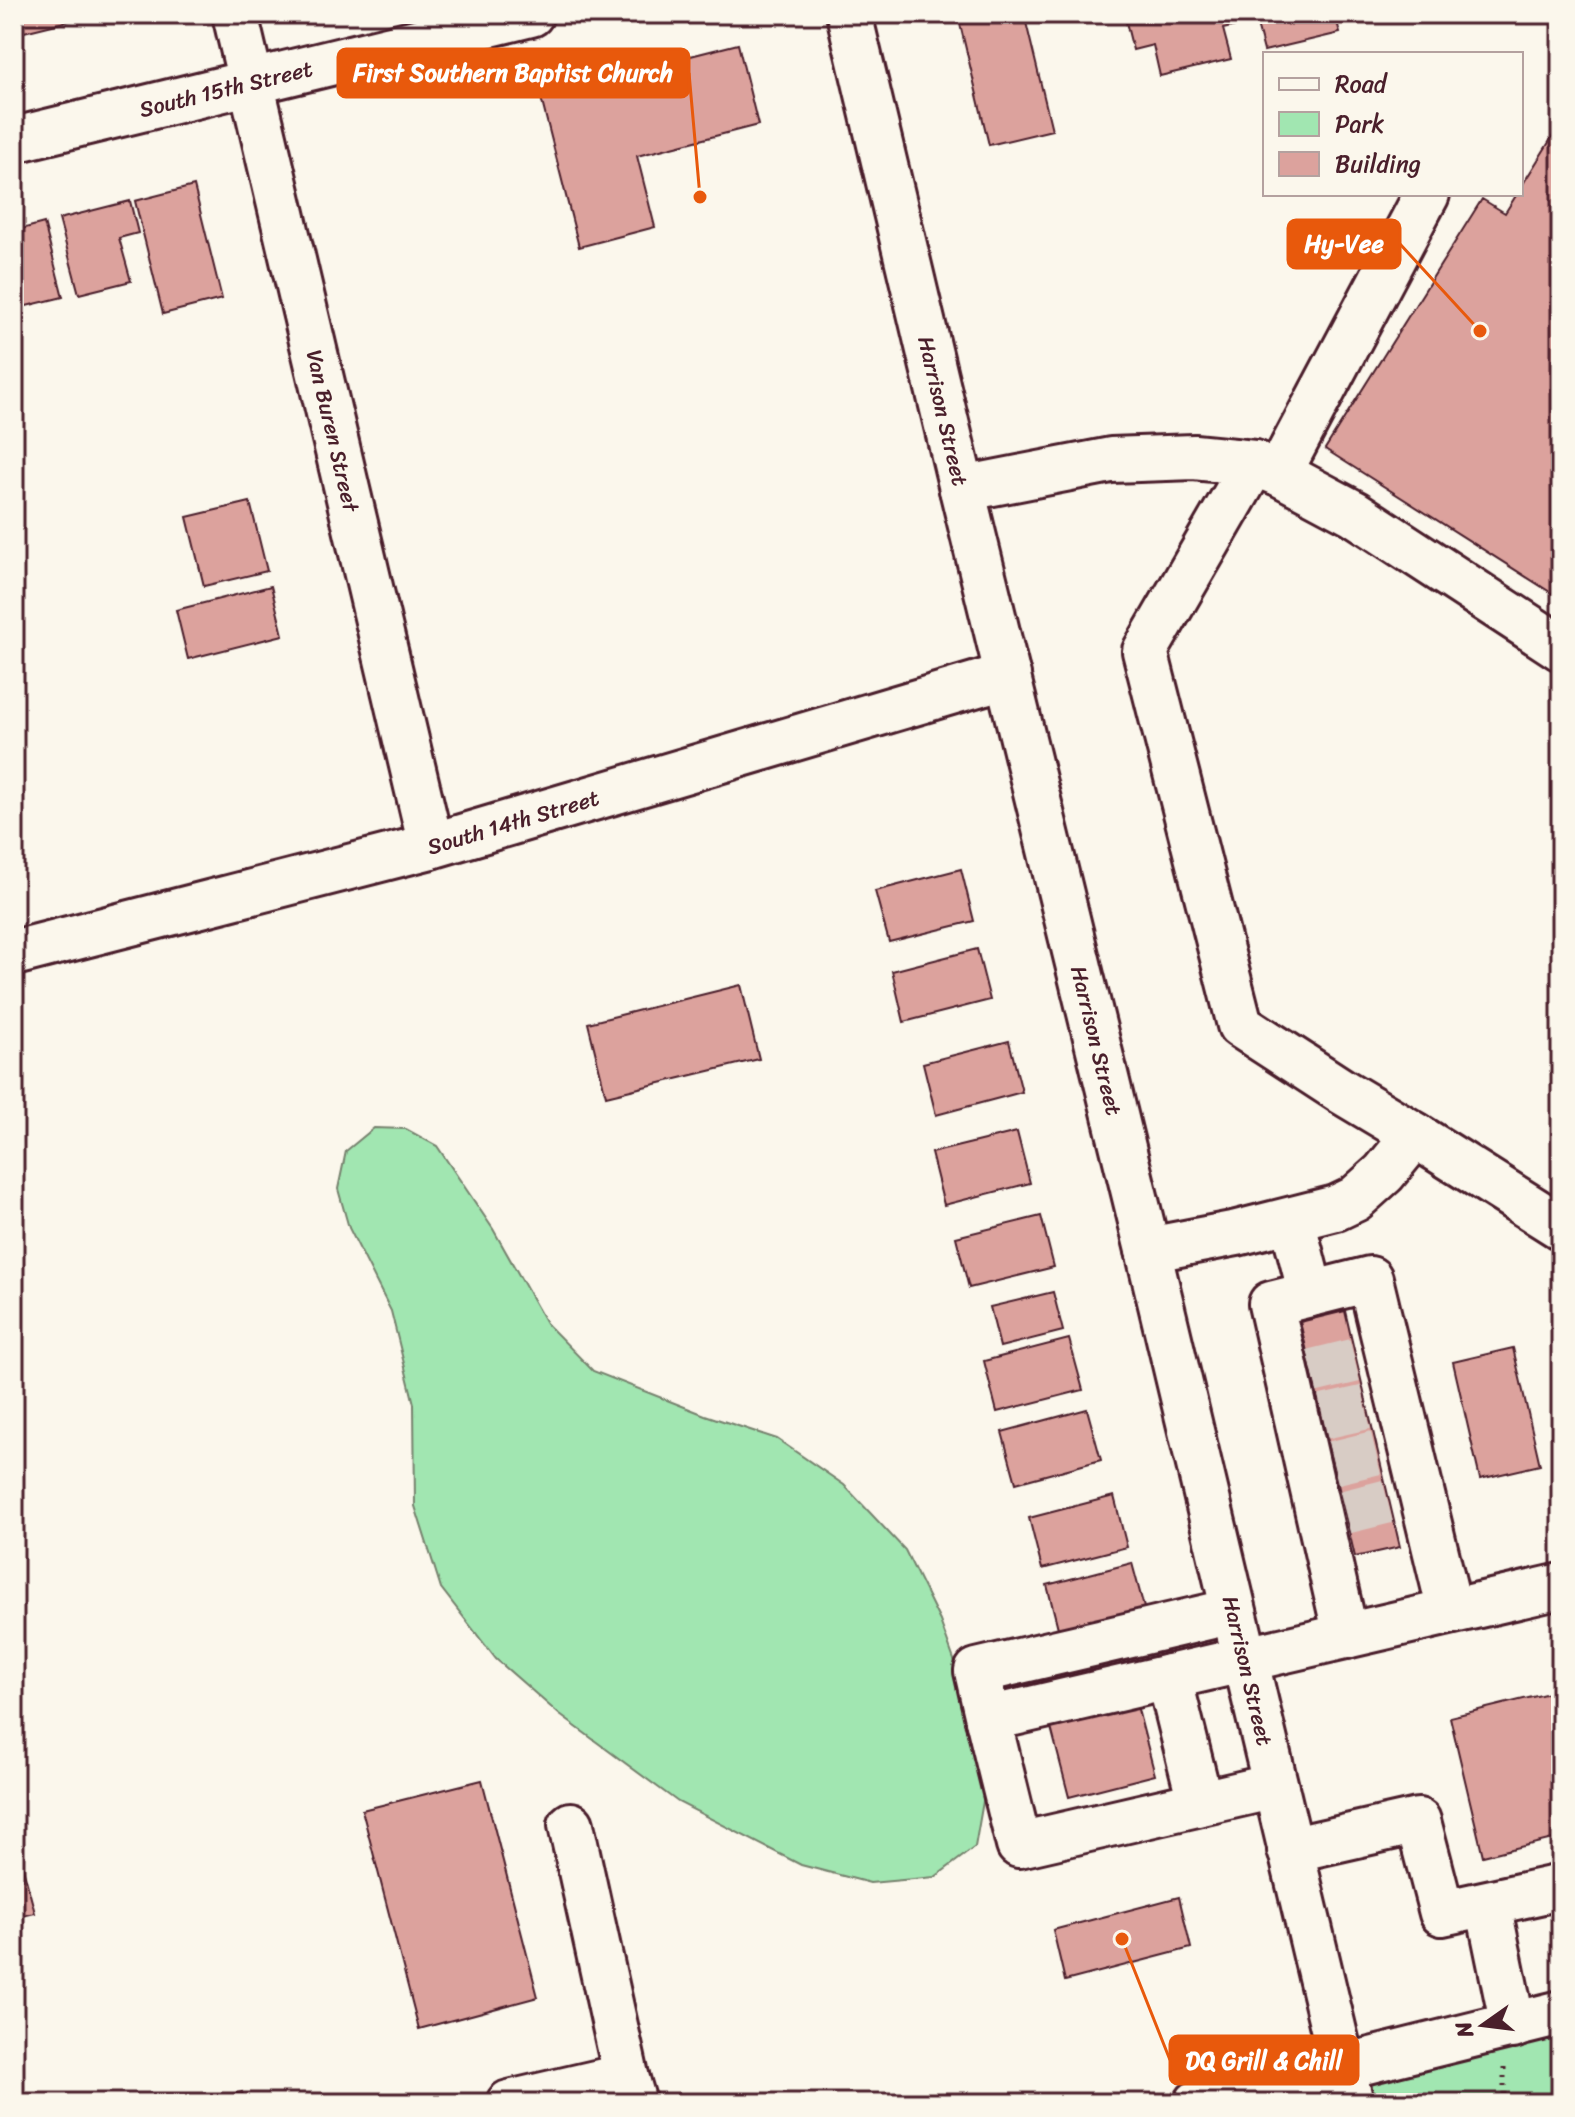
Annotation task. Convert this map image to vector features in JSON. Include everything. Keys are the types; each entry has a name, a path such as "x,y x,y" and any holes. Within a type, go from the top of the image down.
{"street":[{"name":"Van Buren Street","path":"235,14 431,846"},
{"name":"South 15th Street","path":"14,140 531,14"},
{"name":"Harrison Street","path":"849,14 1347,2086"},
{"path":"1426,196 1266,468 1145,651 1240,1025 1561,1227"},
{"path":"962,489 1111,460 1194,457 1266,468 1354,513 1561,648"},
{"name":"South 14th Street","path":"14,953 431,846 1008,675"},
{"path":"1148,1250 1336,1208 1355,1199 1384,1173 1415,1135"},
{"path":"1292,1220 1311,1294"},
{"path":"1346,1636 1332,1516 1300,1374 1271,1304 1370,1279 1372,1356 1383,1403 1406,1498 1450,1611"},
{"path":"988,1719 1561,1586"},
{"path":"1233,1611 977,1671 988,1719 1019,1845 1275,1786"},
{"path":"1169,1677 1200,1802"},
{"path":"1290,1850 1418,1821 1442,1913 1561,1887"},
{"path":"509,2103 630,2090 571,1825"},
{"path":"1488,1904 1513,2026"},
{"path":"1197,2103 1347,2086 1513,2026 1561,2013"}],"green space":[{"path":"374,1128 406,1129 437,1146 493,1229 546,1323 593,1371 705,1415 777,1439 844,1485 905,1550 940,1621 968,1699 985,1790 975,1847 935,1877 870,1883 801,1865 678,1802 560,1715 496,1659 441,1588 415,1506 414,1404 391,1311 349,1228 338,1189 346,1151"},
{"path":"1561,2013 1561,2103 1351,2103 1342,2068"}],"building":[{"path":"14,14 84,14 85,17 16,34"},
{"path":"1001,14 1024,14 1052,130 989,145 960,24"},
{"path":"1124,14 1335,14 1340,33 1264,51 1256,21 1223,29 1231,59 1160,76 1153,45 1133,50"},
{"path":"738,44 758,125 637,156 655,227 579,247 540,94"},
{"path":"1561,123 1561,599 1325,449 1482,199 1505,213 1516,196 1523,196 1523,184"},
{"path":"194,186 222,299 163,314 135,201"},
{"path":"130,201 138,233 119,238 131,281 79,294 59,219"},
{"path":"44,223 63,297 14,309 14,231"},
{"path":"250,502 267,571 204,586 187,517"},
{"path":"271,586 283,635 188,659 176,610"},
{"path":"961,869 974,921 889,942 875,891"},
{"path":"977,949 990,1000 904,1022 892,971"},
{"path":"741,985 759,1059 606,1096 588,1023"},
{"path":"1009,1041 1022,1092 936,1115 923,1063"},
{"path":"1017,1132 1030,1183 944,1205 931,1153"},
{"path":"1041,1216 1054,1267 969,1288 956,1237"},
{"path":"1053,1292 1063,1331 1000,1347 990,1307"},
{"path":"1345,1311 1400,1547 1355,1557 1300,1322"},
{"path":"1069,1339 1083,1390 997,1412 984,1361"},
{"path":"1513,1348 1540,1465 1480,1479 1453,1362"},
{"path":"1087,1409 1101,1460 1016,1483 1002,1432"},
{"path":"1114,1496 1127,1547 1042,1569 1029,1518"},
{"path":"1132,1563 1146,1615 1060,1636 1047,1585"},
{"path":"1561,1690 1561,1837 1483,1856 1450,1717"},
{"path":"1134,1694 1155,1775 1069,1797 1048,1716"},
{"path":"482,1780 538,1997 419,2029 362,1810"},
{"path":"14,1834 35,1913 14,1918"},
{"path":"1179,1897 1191,1948 1065,1981 1053,1930"},
{"path":"242,2092 245,2103 200,2103"}],"tunnel":[{"path":"1312,1371 1357,1360"},
{"path":"1323,1417 1367,1407"},
{"path":"1333,1463 1378,1452"},
{"path":"1345,1512 1389,1501"}],"place":[{"name":"First Southern Baptist Church","path":"700,197"},
{"name":"Hy-Vee","path":"1480,331"},
{"name":"DQ Grill & Chill","path":"1122,1939"}]}
